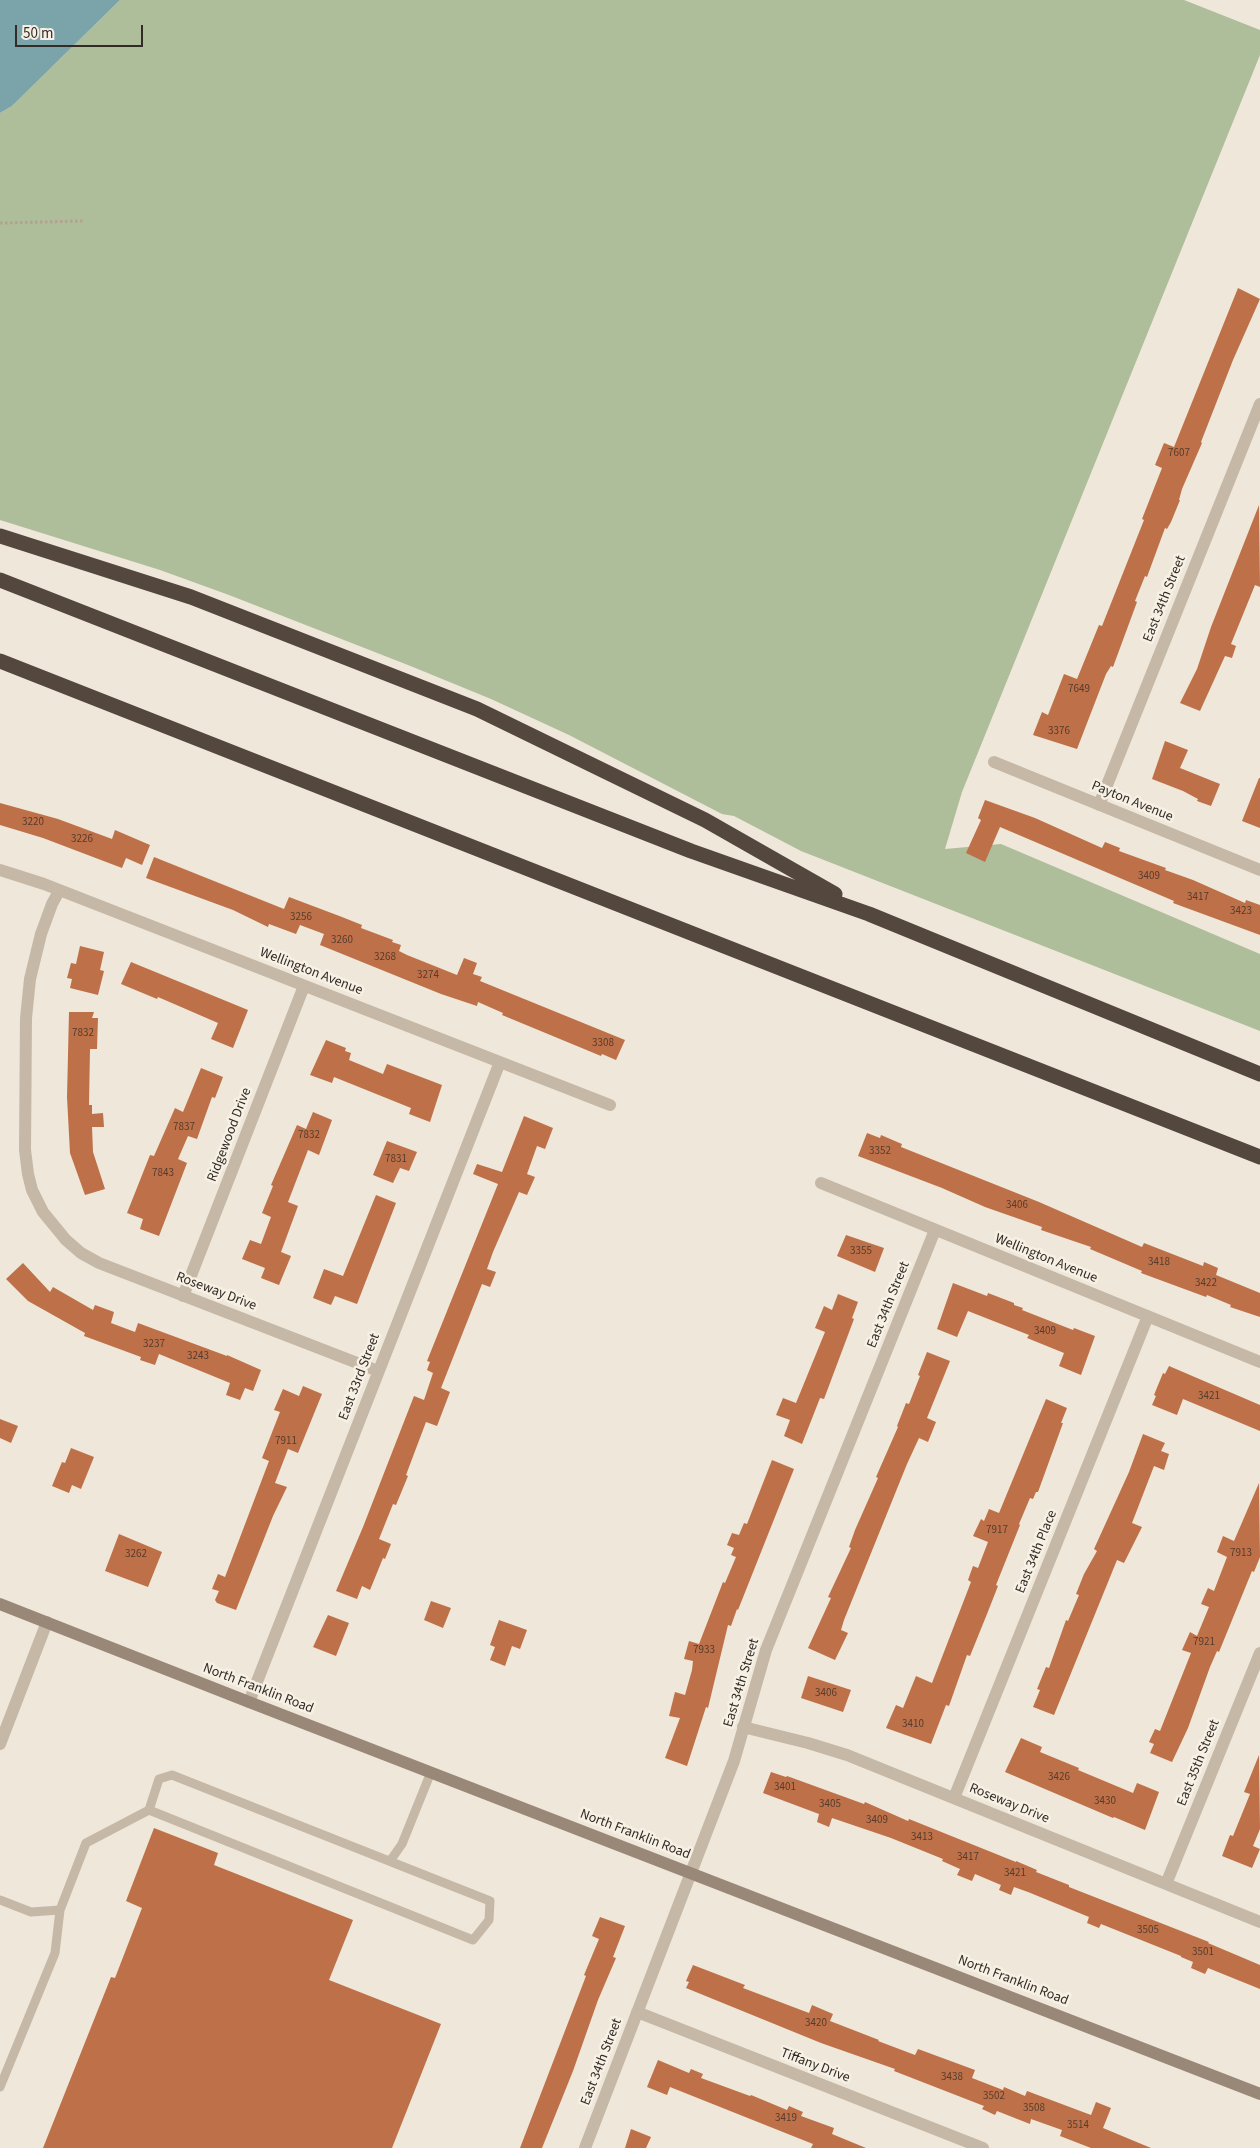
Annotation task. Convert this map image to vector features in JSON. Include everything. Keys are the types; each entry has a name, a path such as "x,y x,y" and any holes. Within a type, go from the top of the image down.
{"highway":[{"path":"0,536 191,597 477,709 705,820 869,914"},
{"path":"0,580 691,851 869,914 1260,1074"},
{"path":"0,661 1260,1157"}],"main road":[{"name":"North Franklin Road","path":"0,1604 1260,2094"}],"street":[{"name":"East 34th Street","path":"1099,805 1260,404"},
{"name":"Payton Avenue","path":"994,762 1260,870"},
{"name":"Wellington Avenue","path":"0,870 59,890 610,1105"},
{"name":"Roseway Drive","path":"59,890 41,934 30,979 26,1018 25,1150 28,1174 36,1198 53,1225 71,1245 93,1260 378,1371"},
{"name":"Ridgewood Drive","path":"183,1296 304,986"},
{"name":"East 33rd Street","path":"249,1702 500,1062"},
{"name":"Wellington Avenue","path":"821,1183 1260,1362"},
{"name":"East 34th Street","path":"585,2148 734,1761 766,1650 935,1230"},
{"name":"East 34th Place","path":"954,1798 1148,1316"},
{"path":"0,1744 47,1622"},
{"name":"East 35th Street","path":"1166,1884 1260,1653"},
{"name":"Roseway Drive","path":"743,1727 839,1752 1260,1922"},
{"name":"Tiffany Drive","path":"637,2012 983,2148"}],"lane":[{"path":"390,1861 402,1844 431,1772"},
{"path":"0,2087 55,1953 60,1910 86,1843 149,1810 158,1778 172,1775 490,1901 489,1920 473,1940 149,1810"},
{"path":"0,1900 32,1912 60,1910"}],"path":[{"path":"0,222 83,221"}],"green space":[{"path":"120,0 1184,0 1260,30 1260,55 962,792 945,849 1001,844 1260,954 1260,1031 801,851 734,816 722,814 569,735 491,699 413,667 160,570 0,520 0,113 12,106"}],"water":[{"path":"0,0 120,0 12,106 0,113"}],"building":[{"path":"1238,288 1260,299 1233,360 1202,443 1182,489 1180,500 1171,522 1167,529 1165,528 1147,577 1145,576 1135,601 1137,602 1113,667 1111,666 1106,674 1077,749 1033,735 1042,712 1048,715 1064,674 1077,679 1099,625 1102,626 1144,520 1142,519 1162,468 1155,465 1164,443 1174,447"},
{"path":"1259,505 1260,587 1255,585 1231,644 1236,646 1232,658 1225,656 1200,711 1180,703 1197,669 1211,627"},
{"path":"1165,741 1188,750 1180,768 1220,784 1211,806 1197,801 1198,799 1183,791 1152,779"},
{"path":"1260,778 1260,828 1242,821"},
{"path":"985,800 1035,818 1102,848 1105,842 1120,848 1119,851 1166,868 1165,870 1245,903 1246,900 1260,905 1260,935 1173,903 1174,901 1000,827 985,862 966,853 981,820 978,818"},
{"path":"0,803 58,819 112,839 115,830 150,845 142,865 126,858 122,868 43,838 0,825"},
{"path":"154,857 284,909 289,897 342,917 362,925 361,928 393,940 392,942 401,945 399,951 457,975 464,958 477,963 473,974 482,977 480,981 625,1040 616,1060 602,1054 601,1056 502,1015 503,1013 478,1002 477,1006 441,994 320,945 324,934 300,925 296,934 269,924 268,927 233,910 146,878"},
{"path":"80,946 104,952 100,970 104,971 98,995 70,988 72,979 67,978 71,963 76,964"},
{"path":"131,962 248,1010 233,1048 211,1039 218,1023 158,997 157,999 121,984"},
{"path":"69,1012 94,1012 92,1018 98,1018 97,1049 90,1049 89,1105 92,1105 92,1114 103,1113 104,1127 92,1127 93,1152 105,1189 85,1195 70,1153 67,1097"},
{"path":"326,1040 346,1048 345,1051 351,1053 349,1060 383,1074 387,1064 442,1085 430,1122 409,1114 411,1108 334,1077 332,1083 310,1075"},
{"path":"201,1068 223,1077 215,1098 212,1097 197,1139 188,1136 178,1159 187,1163 159,1236 140,1229 143,1219 127,1213 150,1155 154,1156 175,1108 183,1112"},
{"path":"313,1112 332,1120 319,1155 308,1150 288,1202 298,1206 281,1252 291,1256 279,1285 261,1278 265,1268 242,1259 250,1240 261,1244 271,1217 262,1213 273,1186 271,1185 297,1125 306,1129"},
{"path":"524,1116 553,1128 545,1149 537,1146 527,1174 535,1177 527,1195 519,1192 493,1252 487,1269 496,1272 490,1287 482,1284 441,1388 450,1392 437,1426 426,1422 406,1475 408,1476 396,1505 393,1504 379,1539 391,1544 385,1559 383,1558 370,1590 362,1586 357,1599 336,1591 414,1396 424,1400 433,1373 427,1370 430,1362 427,1361 498,1184 473,1174 477,1164 502,1172"},
{"path":"867,1133 880,1138 881,1135 902,1144 901,1147 1039,1202 1142,1247 1144,1243 1203,1266 1204,1262 1218,1268 1216,1275 1260,1293 1260,1317 1230,1307 1231,1305 1207,1295 1206,1297 1141,1273 1142,1271 1090,1249 1091,1247 1041,1230 1042,1227 985,1207 942,1188 858,1156"},
{"path":"387,1141 417,1152 409,1171 400,1168 393,1183 373,1175"},
{"path":"376,1195 396,1203 357,1304 335,1296 331,1305 313,1298 324,1269 343,1276"},
{"path":"846,1235 884,1248 875,1272 837,1256"},
{"path":"23,1263 50,1292 53,1287 93,1310 95,1305 114,1312 111,1323 135,1332 138,1323 227,1355 261,1370 253,1391 245,1388 240,1400 226,1395 230,1383 159,1354 155,1365 140,1360 141,1357 84,1336 85,1333 28,1301 6,1279"},
{"path":"953,1283 987,1296 988,1293 1014,1303 1014,1305 1023,1308 1022,1310 1073,1330 1074,1328 1095,1336 1081,1375 1059,1366 1064,1353 1027,1338 1029,1335 968,1311 957,1337 937,1329"},
{"path":"838,1294 858,1302 852,1318 854,1319 824,1399 820,1398 802,1444 784,1436 790,1420 776,1415 783,1398 796,1403 825,1332 815,1328 824,1306 832,1310"},
{"path":"927,1352 950,1361 927,1418 936,1422 928,1442 919,1438 907,1464 844,1620 841,1630 848,1633 835,1660 808,1648 831,1598 828,1597 851,1548 849,1547 855,1530 878,1478 876,1477 898,1427 906,1403 909,1404"},
{"path":"1169,1366 1260,1405 1260,1431 1183,1399 1177,1415 1152,1405 1163,1373 1165,1374"},
{"path":"303,1386 322,1394 298,1453 288,1449 275,1483 287,1487 273,1516 236,1610 217,1603 215,1600 219,1591 212,1589 218,1574 225,1577 269,1461 262,1458 280,1412 274,1410 283,1389 299,1396"},
{"path":"1046,1399 1067,1408 1061,1423 1063,1423 1038,1492 1036,1492 1033,1499 1030,1498 996,1585 998,1586 987,1614 970,1656 967,1655 949,1706 946,1705 931,1744 886,1728 896,1705 903,1708 916,1676 932,1683 971,1582 968,1580 973,1566 978,1568 988,1542 973,1536 981,1519 984,1521 989,1509 999,1513"},
{"path":"0,1419 18,1426 11,1443 0,1438"},
{"path":"1143,1434 1165,1443 1161,1451 1169,1454 1164,1470 1154,1466 1132,1523 1142,1527 1124,1563 1117,1560 1054,1715 1033,1707 1040,1690 1037,1689 1046,1667 1049,1668 1066,1620 1068,1621 1079,1595 1076,1594 1084,1574 1097,1551 1094,1549 1129,1472"},
{"path":"71,1448 94,1457 81,1489 72,1485 69,1493 52,1486 62,1462 65,1463"},
{"path":"772,1460 794,1469 738,1610 731,1626 728,1625 708,1708 706,1707 687,1766 665,1758 680,1718 669,1716 675,1692 685,1695 692,1670 693,1661 684,1659 689,1641 699,1644 723,1582 725,1583 736,1557 731,1555 734,1548 727,1545 732,1533 739,1535 744,1523 747,1524"},
{"path":"1259,1483 1260,1557 1254,1572 1252,1571 1219,1652 1217,1651 1210,1667 1188,1728 1172,1762 1150,1753 1154,1744 1149,1742 1155,1729 1160,1731 1191,1653 1182,1650 1190,1632 1197,1636 1209,1607 1201,1604 1208,1588 1214,1591 1227,1557 1217,1552 1223,1536 1234,1541"},
{"path":"119,1534 162,1552 148,1587 105,1571"},
{"path":"431,1601 451,1608 443,1628 424,1620"},
{"path":"328,1615 349,1623 336,1656 313,1647"},
{"path":"499,1620 527,1630 520,1649 512,1646 505,1666 490,1660 495,1647 490,1645"},
{"path":"808,1676 851,1690 843,1712 801,1698"},
{"path":"1021,1738 1042,1747 1040,1752 1133,1793 1137,1783 1159,1792 1145,1830 1005,1772"},
{"path":"1259,1755 1260,1829 1253,1846 1260,1849 1252,1868 1222,1856 1230,1835 1233,1836 1250,1794 1244,1792"},
{"path":"771,1772 864,1804 865,1802 908,1821 909,1819 1016,1861 1037,1870 1036,1872 1069,1885 1069,1887 1209,1942 1260,1965 1260,1989 1208,1968 1205,1974 1191,1968 1193,1962 1181,1956 1101,1924 1099,1928 1087,1923 1089,1917 1028,1892 1014,1887 1011,1895 999,1890 1001,1885 975,1874 972,1881 957,1875 960,1869 942,1861 943,1859 891,1838 832,1818 829,1827 817,1822 819,1814 763,1793"},
{"path":"154,1828 218,1853 214,1865 353,1920 329,1980 441,2024 392,2148 43,2148 111,1977 115,1978 142,1908 126,1901"},
{"path":"600,1917 625,1926 613,1957 616,1958 598,2000 573,2071 542,2148 520,2148 599,1939 592,1936"},
{"path":"693,1965 745,1985 743,1988 809,2013 812,2005 833,2014 830,2021 915,2055 918,2049 975,2070 972,2078 1003,2090 1004,2087 1025,2096 1027,2091 1091,2115 1096,2102 1111,2108 1103,2128 1151,2148 1091,2148 1060,2136 1062,2130 1031,2119 1030,2124 997,2111 995,2115 982,2109 984,2106 894,2071 895,2069 821,2043 686,1988 689,1982 686,1981"},
{"path":"658,2060 689,2073 691,2069 703,2074 701,2078 751,2095 787,2110 789,2106 803,2112 801,2116 834,2128 832,2134 866,2148 811,2148 813,2144 670,2087 667,2095 647,2087"},
{"path":"631,2129 651,2137 646,2148 625,2148"}]}
